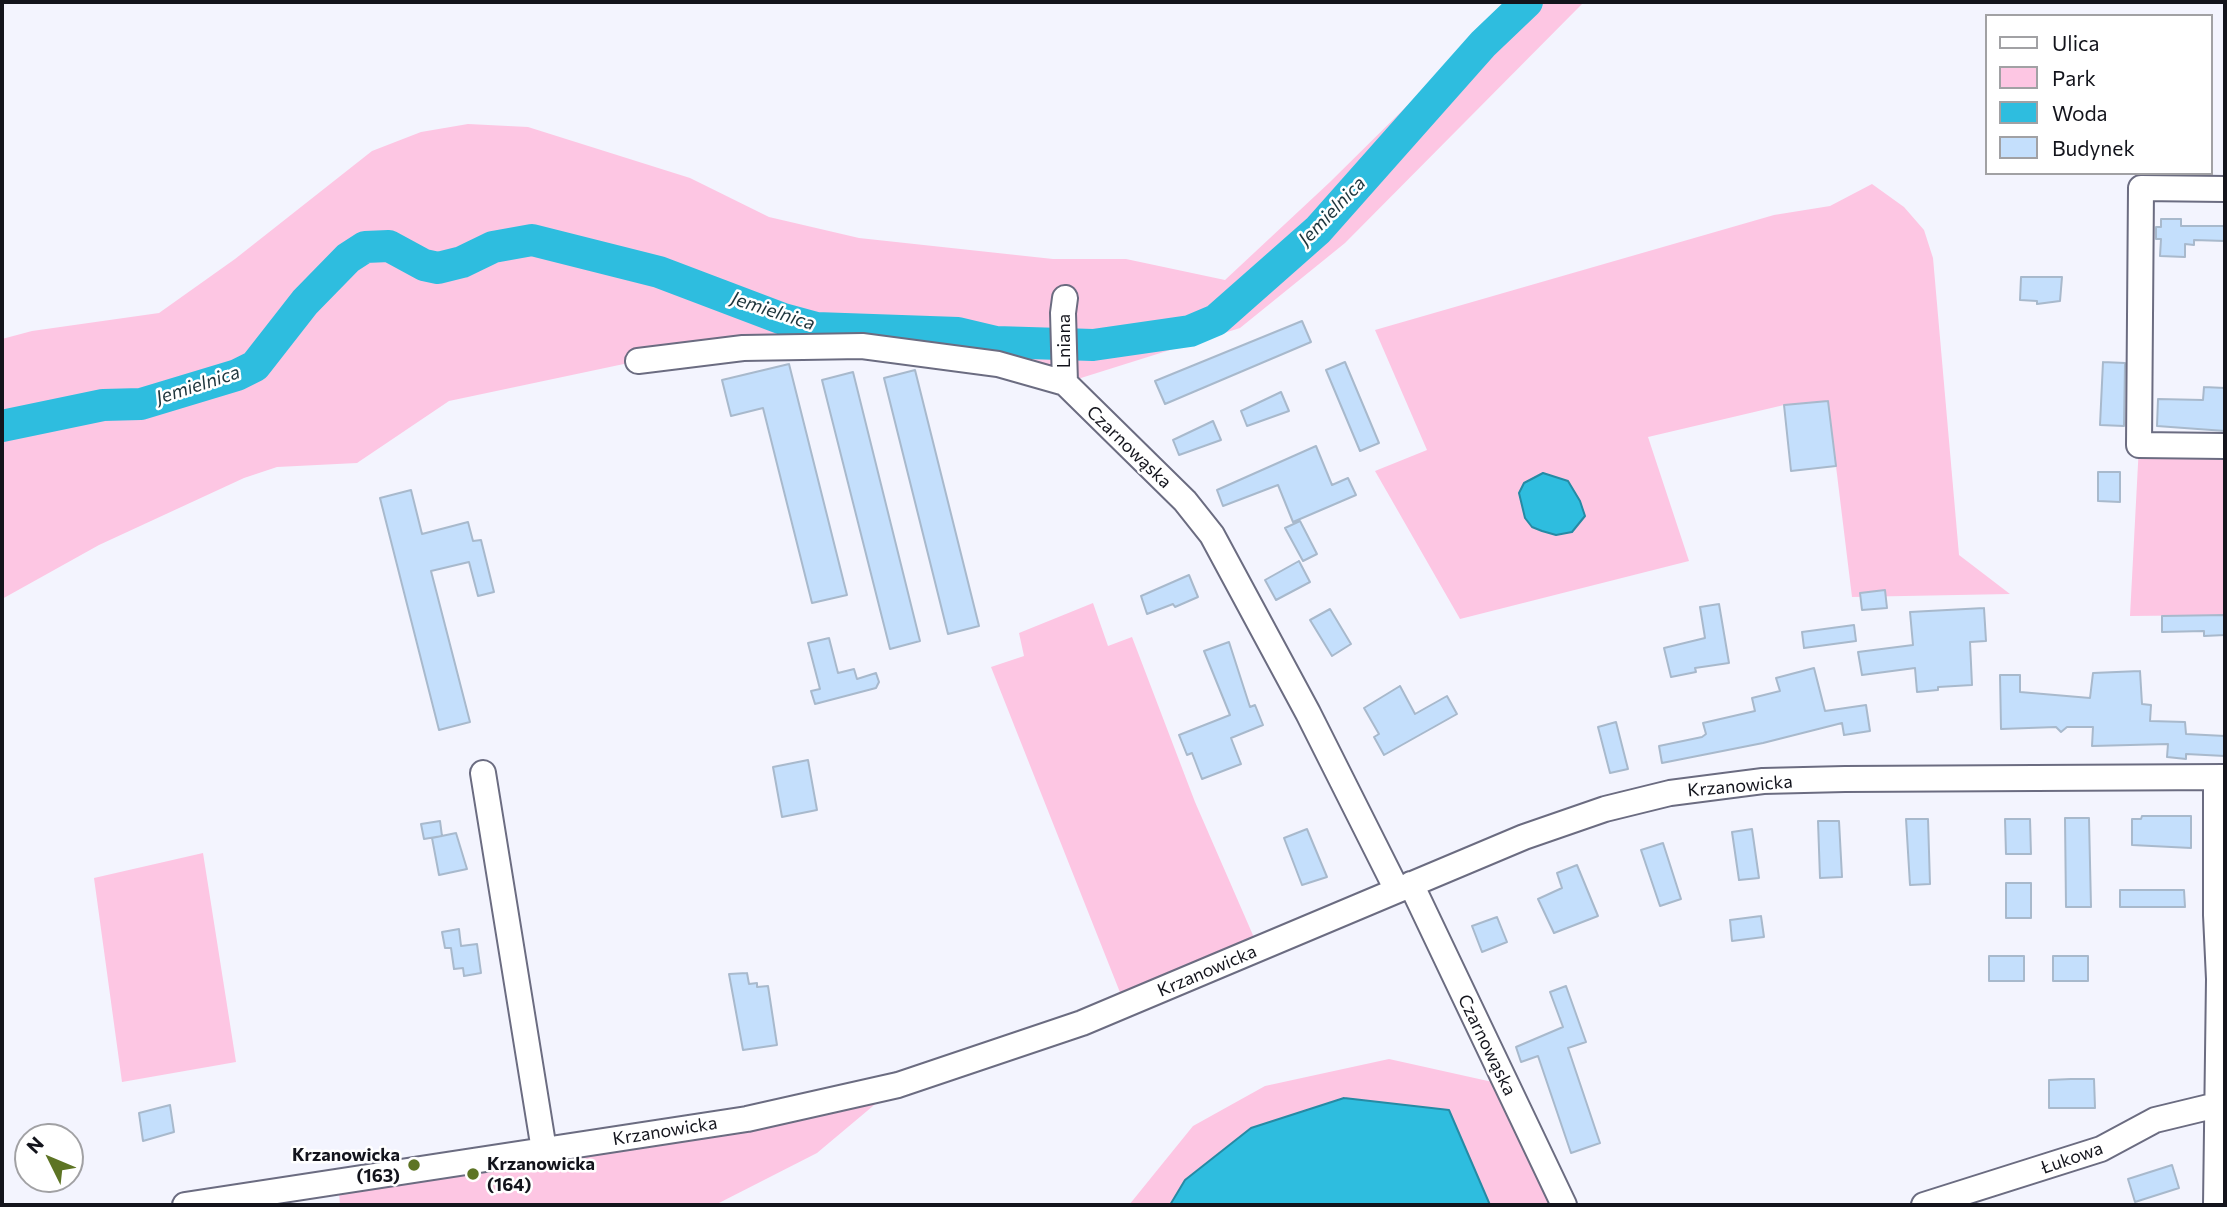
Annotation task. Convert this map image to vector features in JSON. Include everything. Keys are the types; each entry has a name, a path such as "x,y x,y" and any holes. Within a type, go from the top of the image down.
{"street":[{"path":"2225,189 2141,188 2139,445 2225,446"},
{"name":"Lniana","path":"1065,298 1065,383"},
{"name":"Czarnowąska","path":"638,361 743,348 862,346 998,364 1065,383 1185,500 1212,535 1404,887 1564,1205"},
{"path":"483,773 544,1150"},
{"name":"Krzanowicka","path":"185,1205 796,1110 953,1069 1082,1023 1404,887 1569,821 1670,793 1721,785 1866,778 2221,778"},
{"path":"2216,1205 2221,1138 2217,1104 2219,979 2216,915 2221,778"},
{"name":"Łukowa","path":"1924,1205 2101,1149 2155,1120 2217,1104"}],"green space":[{"path":"1512,2 1584,2 1345,243 1240,328 1065,383 862,346 638,361 449,401 357,463 277,467 244,478 99,545 2,599 2,339 32,331 159,313 235,259 372,151 421,132 468,124 528,127 690,178 769,217 859,238 1053,259 1126,259 1225,280 1330,182"},
{"path":"1872,184 1904,207 1924,230 1933,258 1959,555 2010,594 1852,597 1828,401 1784,405 1648,437 1689,561 1460,619 1375,471 1427,450 1375,330 1774,215 1830,206"},
{"path":"2139,445 2225,446 2225,615 2130,616"},
{"path":"1093,603 1108,646 1132,637 1195,802 1259,949 1125,1005 991,667 1024,656 1019,633"},
{"path":"203,853 236,1062 122,1082 94,878"},
{"path":"1389,1059 1506,1085 1555,1205 1490,1205 1449,1110 1185,1180 1170,1205 1129,1205 1193,1126 1265,1086"},
{"path":"898,1085 817,1153 715,1205 340,1205 338,1181"}],"water":[{"path":"1543,473 1568,481 1580,501 1585,516 1572,532 1556,535 1542,531 1532,527 1525,518 1519,493 1524,483"},
{"path":"1344,1098 1449,1110 1490,1205 1170,1205 1185,1180 1251,1128"}],"building":[{"path":"2161,219 2181,219 2181,226 2225,226 2225,241 2194,240 2194,245 2185,244 2185,257 2160,256 2161,239 2156,239 2156,227 2161,227"},
{"path":"2021,277 2062,277 2060,301 2037,304 2037,301 2020,300"},
{"path":"1302,321 1311,342 1165,404 1155,381"},
{"path":"1345,362 1379,443 1360,451 1326,370"},
{"path":"2103,362 2125,363 2124,426 2100,425"},
{"path":"789,364 847,595 812,603 763,408 731,416 722,380"},
{"path":"915,370 979,626 948,634 884,378"},
{"path":"853,372 920,641 890,649 822,380"},
{"path":"2204,387 2225,388 2225,431 2157,426 2158,399 2203,400"},
{"path":"1281,392 1289,411 1247,426 1241,411"},
{"path":"1828,401 1836,466 1791,471 1784,405"},
{"path":"1213,421 1221,440 1179,455 1173,440"},
{"path":"1316,446 1332,485 1348,478 1356,495 1293,522 1278,485 1223,506 1217,490"},
{"path":"2098,472 2120,472 2120,502 2098,501"},
{"path":"411,490 422,534 468,522 473,541 481,540 494,592 478,596 469,562 431,571 470,722 439,730 380,498"},
{"path":"1300,521 1317,554 1303,561 1285,528"},
{"path":"1299,561 1310,582 1276,600 1265,580"},
{"path":"1189,575 1198,597 1175,607 1173,604 1147,614 1141,596"},
{"path":"1885,590 1887,608 1862,610 1860,593"},
{"path":"1719,604 1729,663 1695,668 1696,672 1671,677 1664,648 1705,638 1700,607"},
{"path":"1984,608 1986,641 1970,642 1972,685 1938,687 1938,690 1917,692 1915,668 1862,675 1858,652 1913,645 1910,612"},
{"path":"1330,609 1351,644 1332,656 1310,620"},
{"path":"2225,615 2225,635 2204,636 2204,631 2162,632 2162,616"},
{"path":"1854,625 1856,641 1804,648 1802,632"},
{"path":"829,638 838,673 854,669 857,679 876,673 879,682 876,688 815,704 811,691 820,689 808,643"},
{"path":"1229,642 1250,707 1255,705 1263,725 1231,738 1241,764 1202,779 1192,753 1187,755 1179,735 1230,715 1204,651"},
{"path":"1814,668 1825,711 1866,705 1870,731 1844,735 1842,723 1763,743 1662,763 1659,746 1702,737 1706,734 1703,723 1755,711 1752,698 1780,691 1776,678"},
{"path":"2140,671 2142,704 2151,705 2150,721 2185,722 2186,734 2225,736 2225,756 2186,754 2186,759 2167,757 2168,744 2092,746 2093,727 2067,727 2061,732 2056,727 2001,729 2000,675 2020,675 2020,692 2090,698 2093,673"},
{"path":"1400,686 1415,714 1447,696 1457,714 1384,755 1374,737 1379,734 1364,708"},
{"path":"1616,722 1628,769 1610,773 1598,727"},
{"path":"808,760 817,810 782,817 773,767"},
{"path":"2142,816 2191,816 2191,848 2132,845 2132,819 2141,819"},
{"path":"2065,818 2089,818 2091,907 2066,907"},
{"path":"1906,819 1928,819 1930,884 1910,885"},
{"path":"2005,819 2030,819 2031,854 2006,854"},
{"path":"440,821 442,836 424,839 421,824"},
{"path":"1818,821 1839,821 1842,877 1820,878"},
{"path":"1307,829 1327,877 1302,885 1284,838"},
{"path":"1752,829 1759,878 1739,880 1732,832"},
{"path":"456,833 467,869 439,875 432,838"},
{"path":"1663,843 1681,899 1660,906 1641,850"},
{"path":"1577,865 1598,916 1554,933 1538,899 1562,888 1557,873"},
{"path":"2006,883 2031,883 2031,918 2006,918"},
{"path":"2120,890 2184,890 2185,907 2120,907"},
{"path":"1761,916 1764,937 1732,941 1730,920"},
{"path":"1497,917 1507,942 1482,952 1472,926"},
{"path":"459,929 461,946 477,944 481,973 464,976 463,968 454,969 451,948 445,948 442,932"},
{"path":"1989,956 2024,956 2024,981 1989,981"},
{"path":"2053,956 2088,956 2088,981 2053,981"},
{"path":"747,973 749,984 757,983 757,987 768,986 777,1045 743,1050 729,974"},
{"path":"1566,986 1586,1042 1568,1048 1600,1143 1571,1153 1538,1056 1521,1062 1516,1047 1563,1027 1550,992"},
{"path":"2094,1079 2095,1108 2049,1108 2049,1080"},
{"path":"170,1105 174,1132 143,1141 139,1113"},
{"path":"2172,1165 2179,1188 2135,1202 2128,1179"}],"waterway":[{"name":"Jemielnica","path":"2,426 103,405 141,404 237,375 255,366 305,302 348,258 365,247 389,246 424,265 438,268 462,262 493,247 532,240 659,272 783,319 816,328 958,333 996,342 1093,345 1190,331 1216,320 1318,230 1483,44 1527,2"}],"place":[{"name":"Krzanowicka (163)","path":"414,1165"},
{"name":"Krzanowicka (164)","path":"473,1174"}]}
